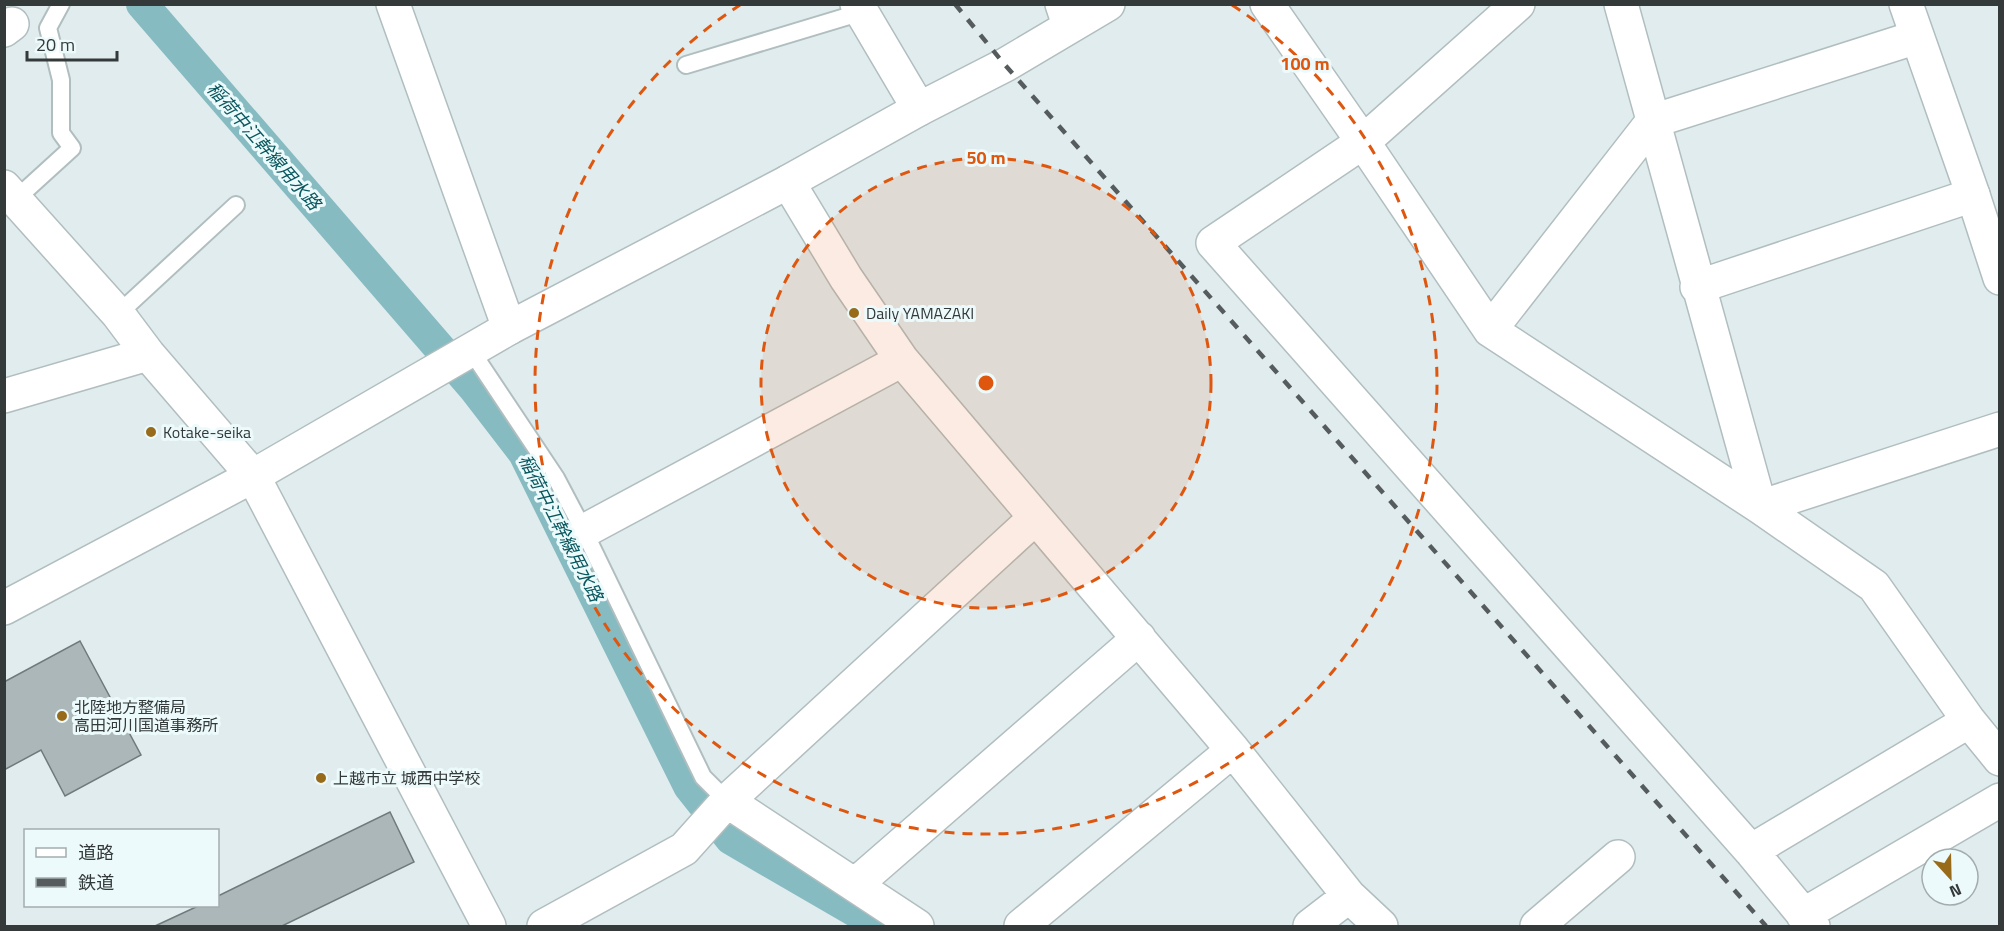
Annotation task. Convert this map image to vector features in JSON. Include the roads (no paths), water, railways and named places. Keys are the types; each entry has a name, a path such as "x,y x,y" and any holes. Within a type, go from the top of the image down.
{"street":[{"path":"393,4 509,328"},
{"path":"4,608 253,476 470,349 788,182 1005,64 1066,15 1108,4"},
{"path":"1267,4 1364,142 1490,330 1760,507 1874,586 1969,721 2000,759"},
{"path":"1518,4 1364,142 1213,243 1751,851 1808,921 2000,800"},
{"path":"1621,4 1697,287 1760,507"},
{"path":"1906,4 2000,278"},
{"path":"859,8 919,109"},
{"path":"1490,330 1653,121 1917,37"},
{"path":"788,182 846,278 902,360 1233,750 1349,896 1381,927"},
{"path":"1697,287 1973,195"},
{"path":"14,207 118,314 148,354 253,476 489,927"},
{"path":"4,396 148,354"},
{"path":"584,531 902,360"},
{"path":"1760,507 2000,429"},
{"path":"544,927 684,849 727,801 1035,518"},
{"path":"856,884 1138,638"},
{"path":"1751,851 1969,721"},
{"path":"1021,927 1233,750"},
{"path":"727,801 856,884 917,927"},
{"path":"1537,927 1618,857"},
{"path":"1310,927 1349,896"}],"lane":[{"path":"14,207 72,148 62,133 62,80 48,28 61,4"},
{"path":"686,65 859,8"},
{"path":"118,314 236,206"},
{"path":"470,349 556,478 703,777 727,801"}],"waterway":[{"name":"稲荷中江幹線用水路","path":"142,4 474,388 524,453 689,786 731,839 881,926"}],"railway":[{"path":"955,4 1005,65 1766,926"}],"place":[{"name":"Daily YAMAZAKI","path":"854,313"},
{"name":"Kotake-seika","path":"151,432"},
{"name":"北陸地方整備局 高田河川国道事務所","path":"62,716"},
{"name":"上越市立 城西中学校","path":"321,778"}]}
